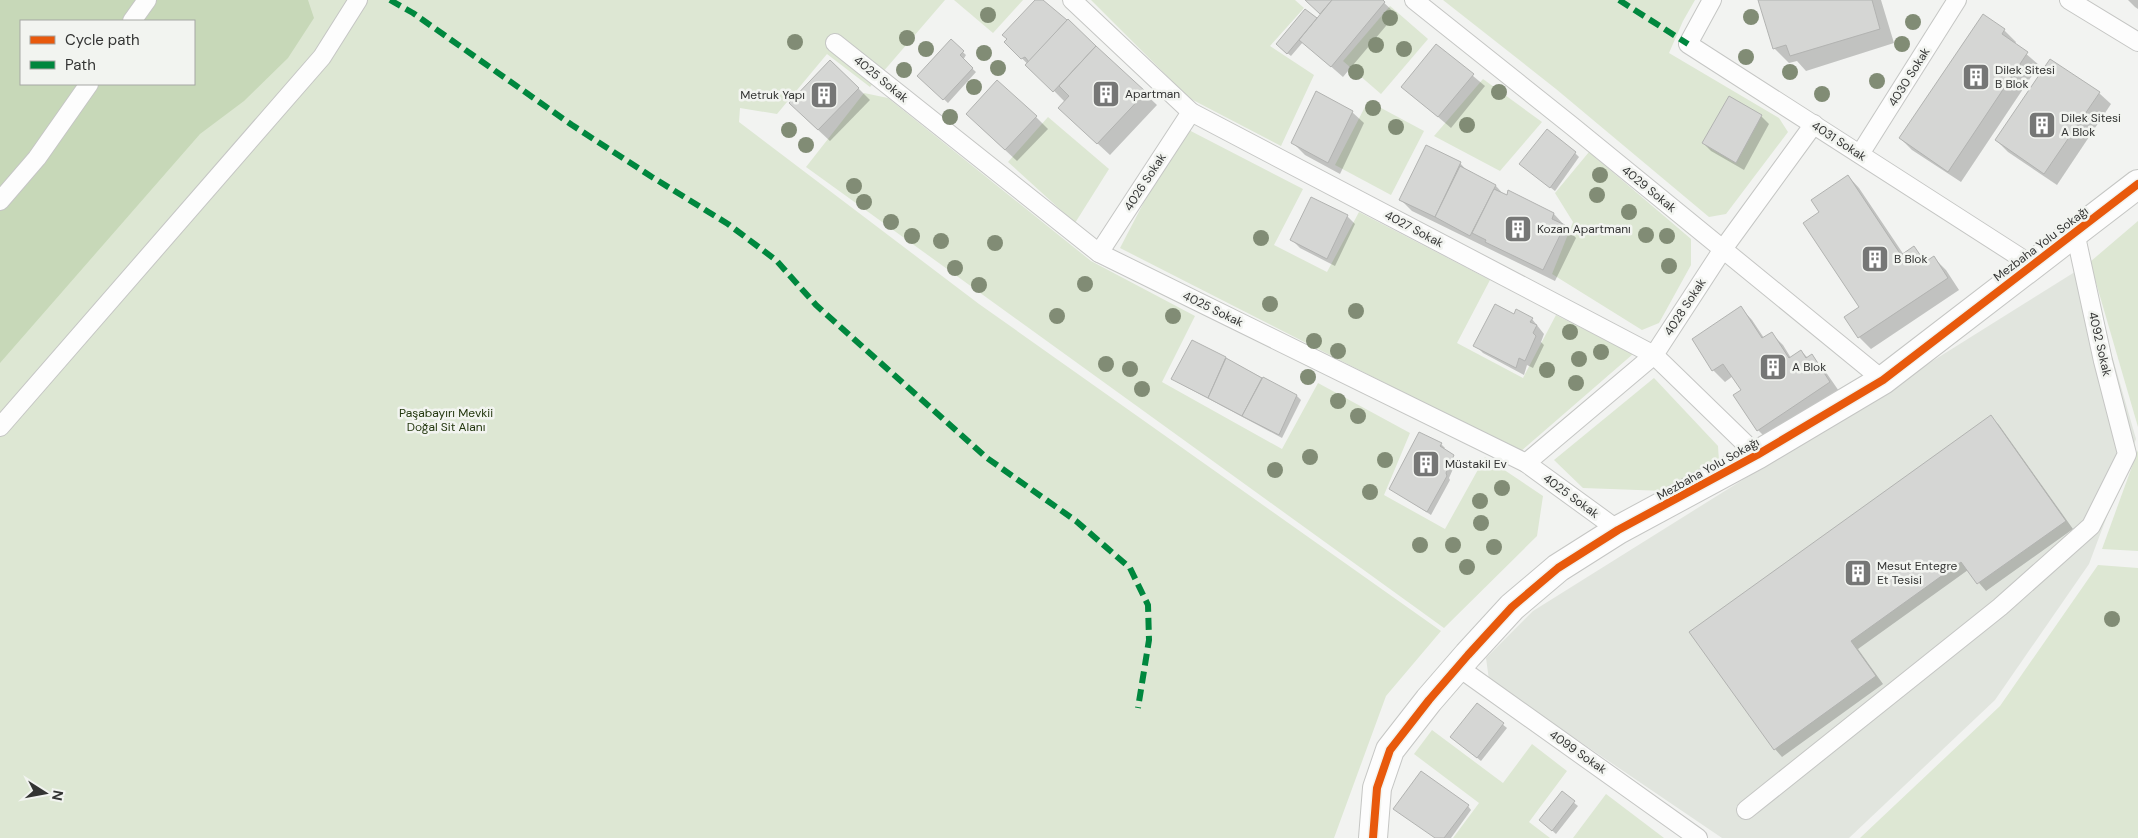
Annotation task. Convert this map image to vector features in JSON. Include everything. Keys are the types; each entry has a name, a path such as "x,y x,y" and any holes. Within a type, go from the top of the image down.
{"street":[{"name":"Mezbaha Yolu Sokağı","path":"1373,838 1377,788 1390,750 1429,700 1512,608 1558,568 1618,530 1757,455 1883,380 2138,184"}],"lane":[{"path":"133,20 147,0"},
{"path":"0,427 322,57 358,0"},
{"name":"4027 Sokak","path":"1072,0 1191,112 1654,355 1757,455"},
{"name":"4029 Sokak","path":"1414,0 1883,380"},
{"name":"4031 Sokak","path":"1712,0 1688,44 2032,265"},
{"name":"4030 Sokak","path":"1860,154 1958,0"},
{"path":"2069,0 2138,42"},
{"name":"4025 Sokak","path":"835,43 1099,253 1526,462 1618,530"},
{"path":"0,201 37,158 88,85"},
{"name":"4026 Sokak","path":"1099,253 1191,112"},
{"name":"4028 Sokak","path":"1526,462 1654,355 1723,249 1814,124"},
{"name":"4092 Sokak","path":"1746,810 2000,607 2090,526 2127,454 2103,361 2074,232"},
{"name":"4099 Sokak","path":"1458,667 1698,838"}],"shaded area":[{"path":"2086,265 2136,439 2089,564 1995,700 1849,838 1722,838 1489,680 1486,658 1533,611"}],"green space":[{"name":"Paşabayırı Mevkii Doğal Sit Alanı","path":"0,0 945,0 870,87 827,54 777,114 740,108 739,122 979,304 1441,631 1386,696 1334,838 0,838"},
{"path":"0,0 308,0 314,18 288,58 244,101 200,134 0,363"},
{"path":"954,0 1023,0 993,33"},
{"path":"1091,0 1295,0 1304,8 1270,46 1314,75 1281,146 1189,98"},
{"path":"1443,0 1695,0 1683,21 1669,53 1779,118 1788,132 1726,214 1709,217 1556,89"},
{"path":"1390,6 1428,39 1381,94 1343,61"},
{"path":"1483,79 1542,122 1500,171 1434,136"},
{"path":"864,93 888,98 1091,261 1195,316 1162,382 1282,449 1318,383 1410,433 1384,495 1445,529 1485,457 1543,496 1537,536 1444,628 806,167"},
{"path":"1368,101 1424,131 1391,195 1335,165"},
{"path":"1048,117 1109,169 1075,223 1008,162"},
{"path":"1183,127 1303,189 1274,245 1327,272 1359,212 1490,280 1457,343 1523,378 1556,315 1633,354 1520,452 1120,248"},
{"path":"1589,152 1691,239 1691,265 1659,323 1642,330 1552,274 1573,222 1555,193"},
{"path":"2138,221 2138,427 2090,262"},
{"path":"1654,378 1718,446 1719,461 1665,491 1583,488 1554,460"},
{"path":"2138,450 2138,551 2102,549"},
{"path":"2098,565 2138,568 2138,838 1860,838 2000,706"},
{"path":"1432,730 1503,783 1532,744 1567,771 1529,822 1550,838 1453,838 1479,803 1414,754"},
{"path":"1606,794 1664,838 1573,838"}],"building":[{"path":"1035,0 1043,0 1067,20 1029,62 1025,57 1021,59 1004,42 1007,39 1002,35"},
{"path":"1305,0 1332,0 1320,14"},
{"path":"1332,0 1383,0 1385,2 1331,67 1299,40"},
{"path":"1758,0 1872,0 1880,29 1790,56 1786,45 1773,49"},
{"path":"1305,9 1317,18 1287,54 1276,44"},
{"name":"Dilek Sitesi B Blok","path":"1983,14 2005,29 2002,34 2028,52 1948,172 1899,138"},
{"path":"1068,19 1096,46 1053,92 1025,65"},
{"path":"951,39 964,51 960,55 973,68 943,100 917,76"},
{"path":"1436,44 1474,74 1438,117 1401,87"},
{"name":"Apartman","path":"1096,46 1146,92 1097,144 1058,108 1069,96 1059,86"},
{"name":"Dilek Sitesi A Blok","path":"2050,59 2100,92 2044,174 1995,140"},
{"name":"Metruk Yapı","path":"830,60 859,88 818,130 789,103"},
{"path":"997,80 1037,116 1005,150 966,114"},
{"path":"1316,91 1353,111 1328,163 1291,143"},
{"path":"1729,96 1762,115 1736,163 1702,143"},
{"path":"1547,129 1576,152 1550,188 1519,164"},
{"path":"1426,145 1461,162 1435,217 1399,200"},
{"path":"1460,166 1496,185 1470,236 1435,217"},
{"name":"B Blok","path":"1848,175 1901,255 1914,246 1925,262 1934,256 1948,278 1858,338 1844,317 1859,307 1803,223 1819,212 1811,200"},
{"name":"Kozan Apartmanı","path":"1494,189 1507,195 1508,190 1554,213 1552,219 1565,225 1543,270 1485,242 1486,240 1472,233"},
{"path":"1311,197 1348,215 1327,259 1290,240"},
{"path":"1495,304 1514,314 1516,309 1533,318 1530,322 1537,325 1533,333 1536,336 1525,361 1519,358 1516,368 1473,346"},
{"name":"A Blok","path":"1741,306 1762,338 1772,332 1789,358 1801,350 1806,358 1812,354 1830,382 1757,431 1733,395 1741,390 1723,364 1712,371 1692,339"},
{"path":"1192,340 1226,357 1208,398 1171,379"},
{"path":"1226,358 1262,378 1242,416 1208,398"},
{"path":"1263,377 1297,395 1279,435 1242,416"},
{"name":"Mesut Entegre Et Tesisi","path":"1991,415 2066,521 1977,584 1961,562 1851,641 1876,676 1774,750 1689,632"},
{"name":"Müstakil Ev","path":"1419,432 1442,443 1440,446 1454,455 1446,473 1447,476 1427,512 1389,489"},
{"path":"1477,703 1504,723 1477,758 1450,737"},
{"path":"1421,771 1469,805 1444,838 1435,838 1393,809"},
{"path":"1562,791 1575,801 1552,831 1539,820"}],"marked path":[{"path":"390,0 413,13 572,125 728,224 776,260 816,305 987,458 1076,521 1130,568 1148,605 1149,640 1138,708"},
{"path":"1619,0 1688,44"}],"cycle path":[{"path":"1373,838 1377,788 1390,750 1429,700 1512,607 1558,568 1618,530 1757,455 1883,380 2138,184"}],"place":[{"name":"Dilek Sitesi B Blok","path":"1976,77"},
{"name":"Apartman","path":"1106,94"},
{"name":"Metruk Yapı","path":"824,95"},
{"name":"Dilek Sitesi A Blok","path":"2042,125"},
{"name":"Kozan Apartmanı","path":"1518,229"},
{"name":"B Blok","path":"1875,259"},
{"name":"A Blok","path":"1773,367"},
{"name":"Müstakil Ev","path":"1426,464"},
{"name":"Mesut Entegre Et Tesisi","path":"1858,573"}]}
